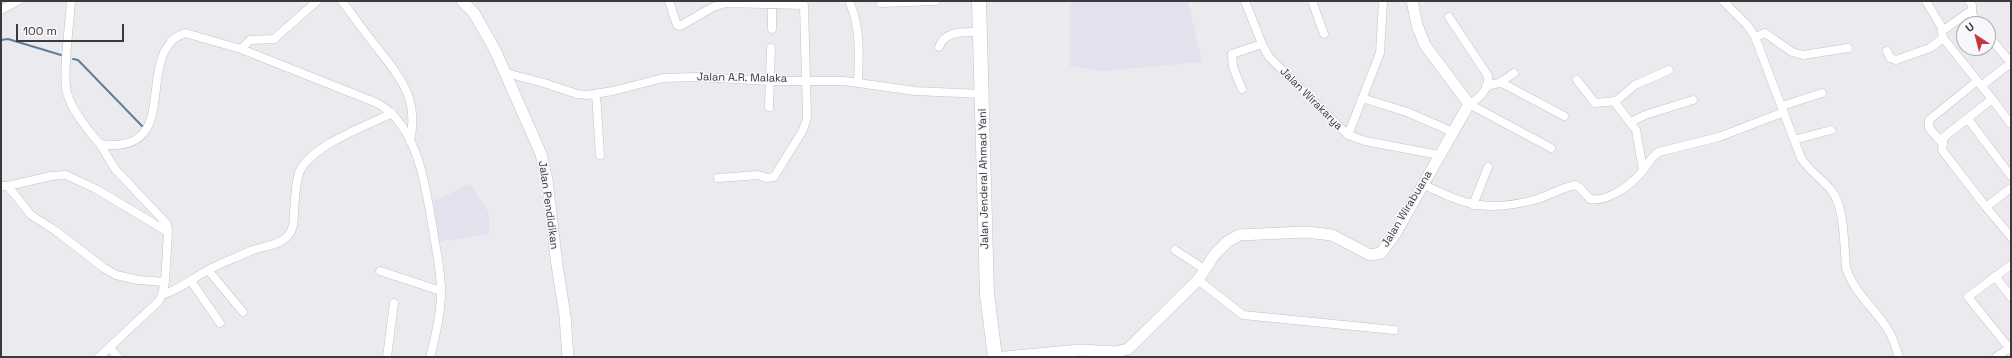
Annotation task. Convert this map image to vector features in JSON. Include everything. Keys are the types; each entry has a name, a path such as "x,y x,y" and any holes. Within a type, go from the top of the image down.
{"highway":[{"name":"Jalan Jenderal Ahmad Yani","path":"979,1 987,294 995,357"}],"street":[{"path":"1,10 18,1"},
{"path":"71,1 66,68 66,92 78,114 100,144 115,169 163,219 168,232 165,282 159,302 99,357"},
{"path":"240,49 250,40 274,39 317,1"},
{"path":"342,1 398,74 407,93 412,110 414,124 410,141"},
{"name":"Jalan Pendidikan","path":"462,1 474,13 496,50 541,154 547,180 557,265 566,316 568,357"},
{"path":"669,1 675,21 677,25 680,26 713,7 739,2 772,4 804,3 807,118 803,130 778,172 770,178 758,175 718,178"},
{"path":"850,1 855,14 860,48 858,83"},
{"path":"881,3 935,1"},
{"name":"Jalan Wirakarya","path":"1245,1 1262,44 1276,65 1348,135 1365,141 1439,155"},
{"path":"1312,1 1324,34"},
{"path":"1348,135 1380,53 1383,1"},
{"path":"1412,1 1417,25 1425,45 1469,104 1551,148"},
{"path":"1723,1 1748,26 1755,37 1794,140 1808,169 1835,196 1840,208 1846,268 1849,277 1865,302 1889,332 1899,357"},
{"path":"1926,1 1942,26 1943,34 1979,84 2011,124"},
{"path":"1969,1 1972,5 1973,16"},
{"path":"772,4 772,29"},
{"path":"1887,51 1890,58 1896,60 1930,48 1943,34 1972,10"},
{"path":"1449,17 1488,76 1486,86 1479,98 1469,104"},
{"path":"100,144 114,146 128,143 135,140 145,130 156,104 162,60 169,43 185,32 240,49 377,103 392,114 410,141 423,178 440,270 441,291 440,314 430,357"},
{"path":"939,47 941,41 953,33 981,32"},
{"path":"1755,37 1766,33 1792,52 1803,55 1848,48"},
{"path":"1242,89 1233,67 1231,56 1234,52 1262,44"},
{"path":"1943,144 1929,128 1929,120 2011,63 1996,45"},
{"path":"769,107 771,48"},
{"path":"1577,80 1595,103 1616,101 1635,85 1669,70"},
{"name":"Jalan A.R. Malaka","path":"506,73 577,94 596,94 663,78 697,77 770,81 844,81 915,91 982,94"},
{"path":"1486,86 1500,83 1514,73"},
{"path":"1500,83 1521,92 1564,116"},
{"path":"1423,184 1447,196 1472,205 1495,207 1506,206 1535,200 1575,185 1580,188 1590,199 1601,200 1630,183 1643,170 1652,156 1663,150 1719,137 1822,93"},
{"path":"596,94 600,155"},
{"path":"1362,98 1406,112 1454,132"},
{"path":"1992,99 1944,137 1942,150 1986,207 2011,236"},
{"path":"1631,122 1645,115 1693,100"},
{"path":"1616,101 1619,109 1636,130 1643,170"},
{"name":"Jalan Wirabuana","path":"1005,357 1084,350 1116,354 1132,346 1160,315 1198,280 1215,254 1236,236 1243,234 1306,232 1332,235 1370,255 1380,253 1395,234 1469,104"},
{"path":"162,295 176,290 208,270 261,247 286,240 294,226 299,174 305,163 330,144 392,114"},
{"path":"1968,119 2011,176"},
{"path":"1794,140 1831,130"},
{"path":"1472,205 1488,167"},
{"path":"5,186 51,176 66,175 96,189 168,232"},
{"path":"5,186 32,214 104,268 116,275 138,280 165,282"},
{"path":"1986,207 2011,188"},
{"path":"1175,250 1204,269"},
{"path":"1996,357 2010,348 1968,297 2011,265"},
{"path":"208,270 243,312"},
{"path":"380,271 441,291"},
{"path":"1995,276 2011,297"},
{"path":"191,280 220,323"},
{"path":"1198,280 1243,315 1394,330"},
{"path":"387,357 394,303"},
{"path":"110,348 118,357"}],"shaded area":[{"path":"1070,1 1188,1 1202,62 1102,71 1070,66"},
{"path":"470,184 489,213 489,234 438,242 432,202"}],"waterway":[{"path":"1,40 8,39 61,55"},
{"path":"73,59 78,60 142,126"}]}
